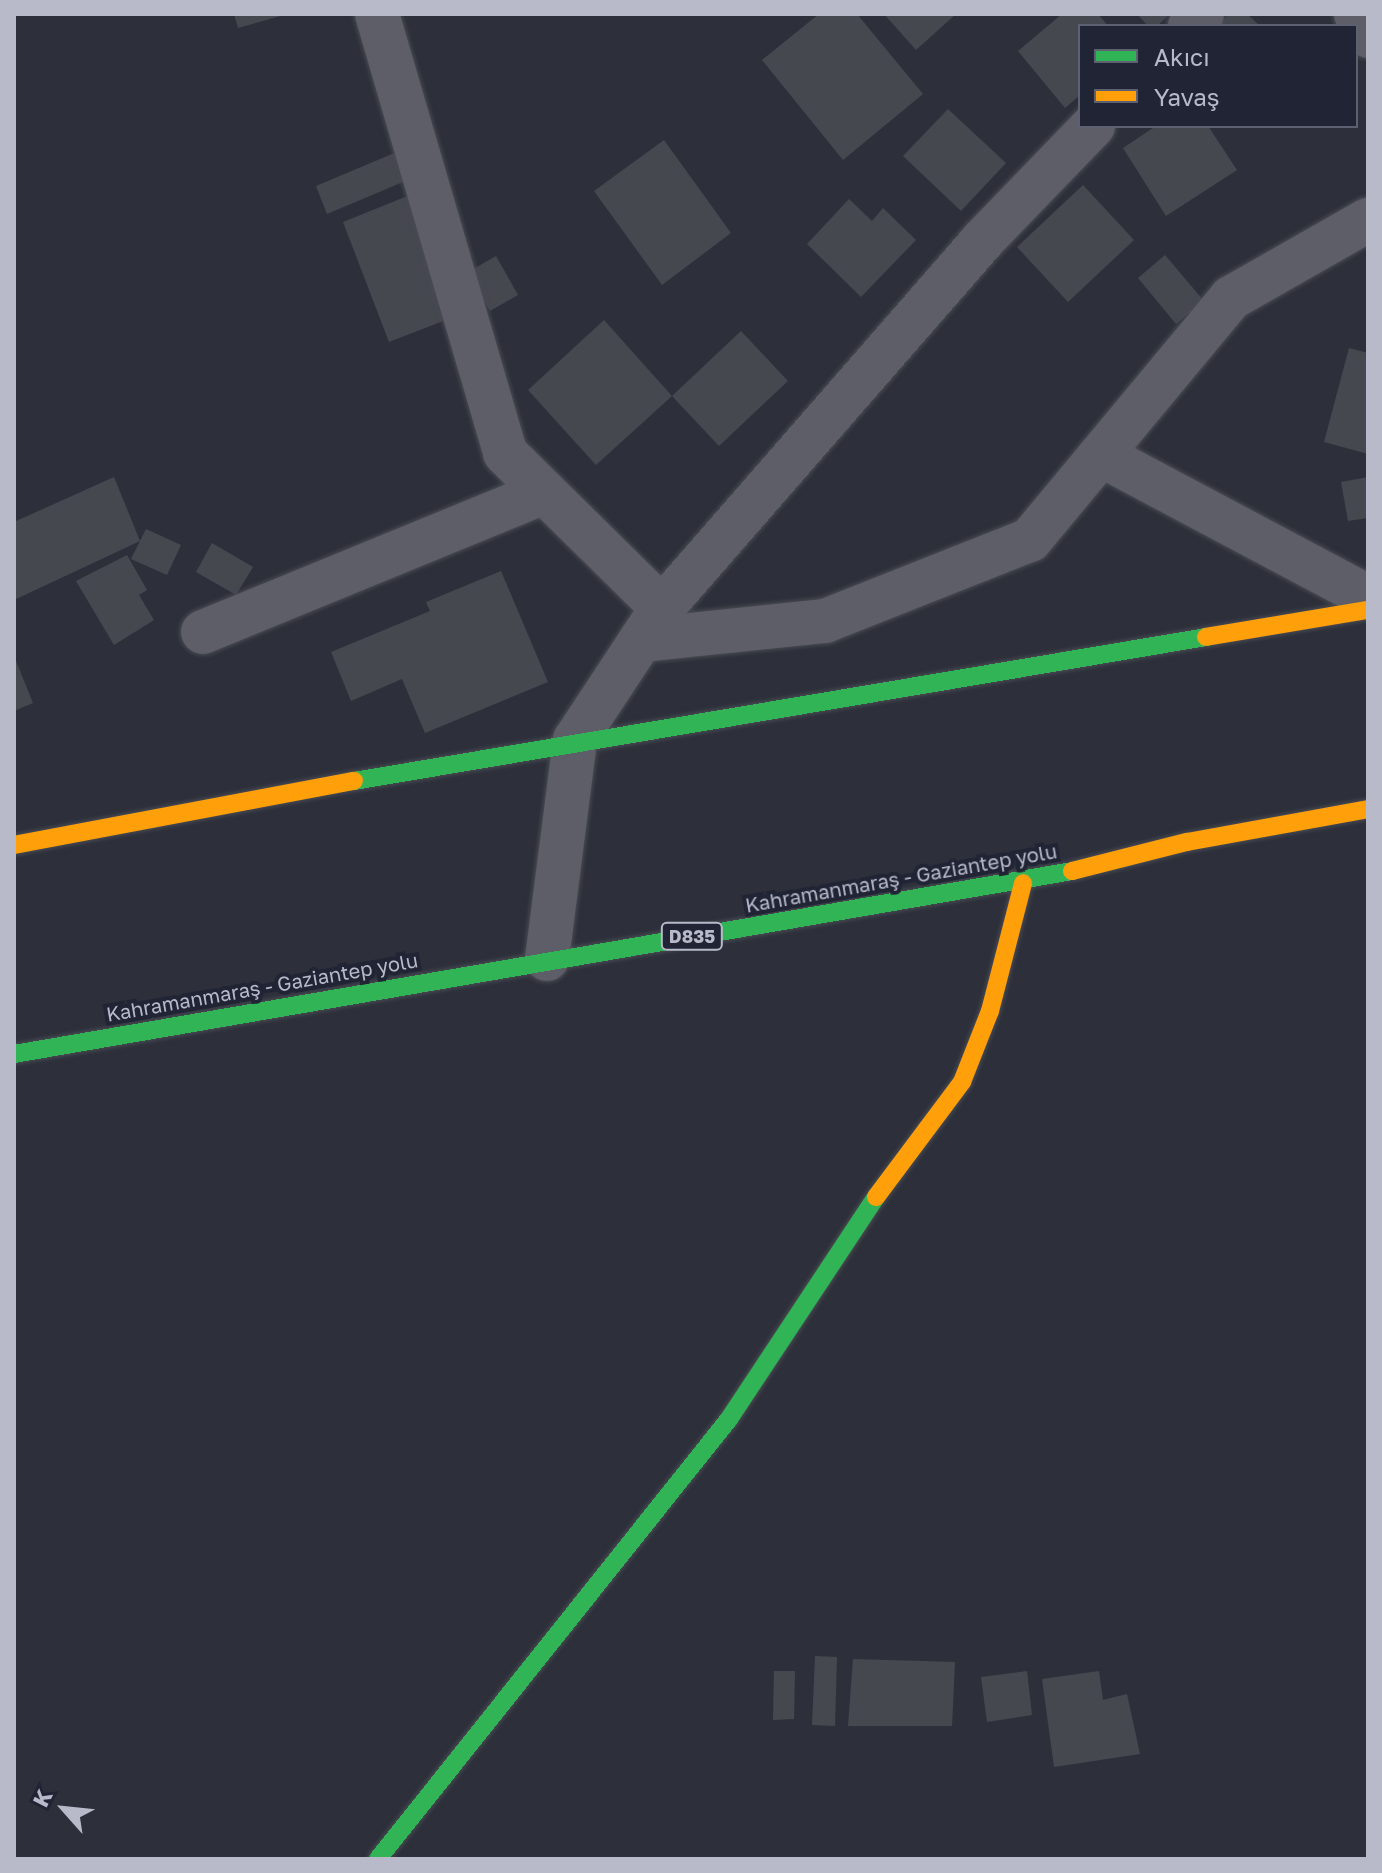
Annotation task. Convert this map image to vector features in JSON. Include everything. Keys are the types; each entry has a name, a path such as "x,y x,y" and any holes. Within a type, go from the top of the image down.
{"main road":[{"path":"14,845 575,740 1368,610"},
{"name":"Kahramanmaraş - Gaziantep yolu","path":"14,1054 547,959 1023,883 1187,842 1368,809"},
{"path":"378,1859 729,1419 862,1215 962,1082 990,1011 1023,883"}],"street":[{"path":"377,14 505,453 544,492 651,624"},
{"path":"1356,14 1368,36"},
{"path":"547,959 575,740 651,624 982,241 1091,128"},
{"path":"651,624 825,621 1030,540 1231,298 1368,220"},
{"path":"1101,455 1368,597"},
{"path":"203,632 544,492"}],"building":[{"path":"234,14 284,14 284,15 238,28"},
{"path":"819,14 857,14 923,94 843,160 762,60"},
{"path":"884,14 956,14 916,50"},
{"path":"1062,14 1098,14 1106,24 1078,24 1078,97 1065,108 1018,51"},
{"path":"1137,14 1170,14 1159,24 1146,24"},
{"path":"1229,14 1247,14 1258,24 1220,24"},
{"path":"948,109 1006,163 961,211 903,156"},
{"path":"1153,128 1209,128 1237,170 1166,216 1123,148"},
{"path":"664,140 731,233 662,285 594,191"},
{"path":"399,151 410,179 327,214 316,186"},
{"path":"1083,185 1134,240 1068,302 1017,247"},
{"path":"410,195 456,316 389,342 343,222"},
{"path":"849,199 872,221 883,208 916,240 861,297 807,244"},
{"path":"1165,255 1204,301 1176,324 1138,278"},
{"path":"496,256 518,295 490,311 468,272"},
{"path":"604,320 672,396 596,465 528,390"},
{"path":"741,331 788,381 719,446 672,396"},
{"path":"1349,348 1368,353 1368,454 1324,442"},
{"path":"114,477 140,541 14,600 14,522"},
{"path":"1368,477 1368,518 1348,521 1341,482"},
{"path":"146,529 181,545 167,575 131,559"},
{"path":"212,543 253,567 236,595 196,572"},
{"path":"127,555 147,590 139,595 154,620 114,645 76,581"},
{"path":"501,571 548,682 425,733 402,679 351,701 331,652 430,611 426,602"},
{"path":"14,656 33,703 14,711"},
{"path":"815,1656 837,1657 835,1726 812,1725"},
{"path":"853,1659 955,1662 952,1726 848,1726"},
{"path":"774,1671 795,1671 794,1719 773,1720"},
{"path":"1027,1671 1032,1715 987,1722 981,1677"},
{"path":"1099,1671 1103,1700 1127,1694 1140,1754 1054,1767 1042,1679"}],"traffic: fast":[{"path":"354,781 1206,637"},
{"path":"14,1054 1072,871"},
{"path":"378,1859 729,1419 876,1197"}],"traffic: slow":[{"path":"1206,637 1368,610"},
{"path":"14,845 354,781"},
{"path":"1072,871 1187,842 1368,809"},
{"path":"876,1197 962,1082 990,1011 1023,883"}]}
